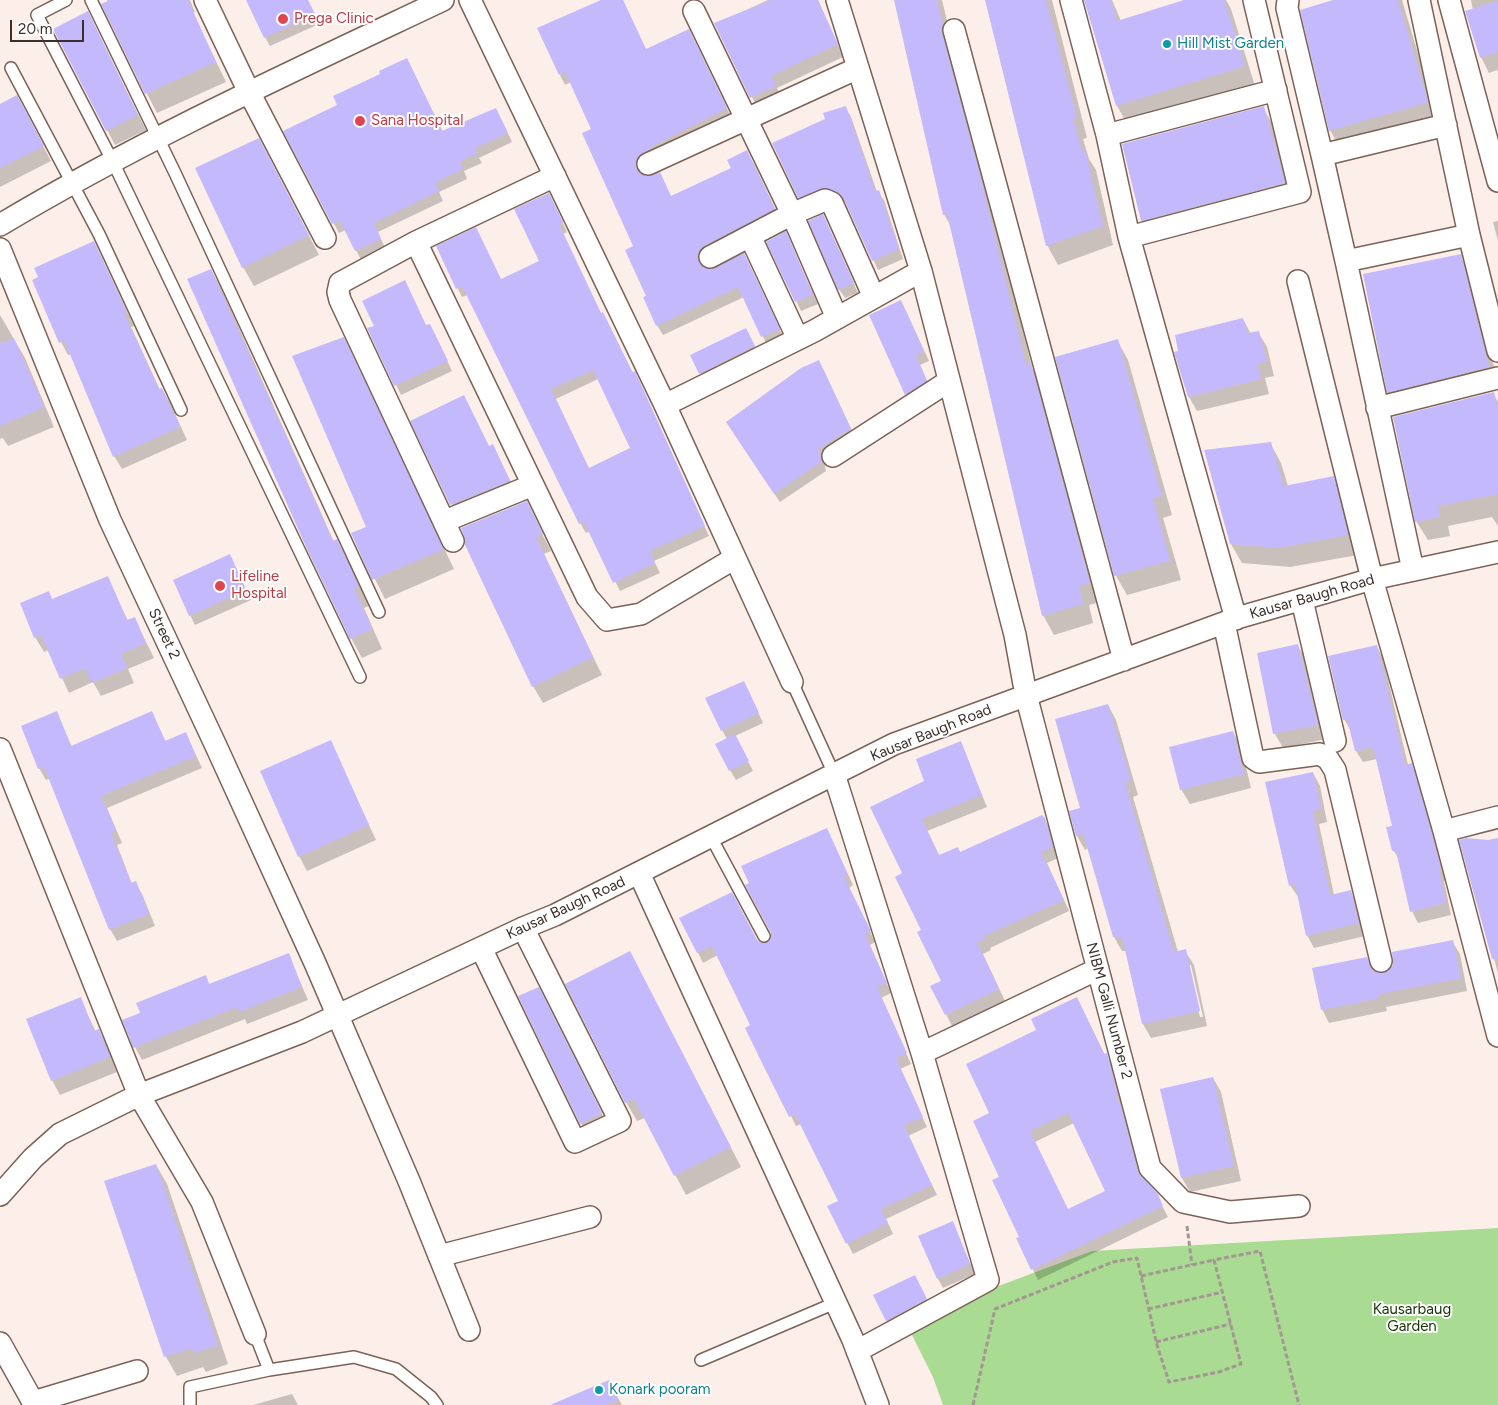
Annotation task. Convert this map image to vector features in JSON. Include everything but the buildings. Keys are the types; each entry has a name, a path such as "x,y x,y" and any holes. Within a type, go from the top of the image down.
{"street":[{"path":"205,0 249,92 325,238"},
{"path":"0,225 73,182 158,138 249,92 443,0"},
{"path":"470,0 664,405 792,682"},
{"name":"NIBM Galli Number 2","path":"837,0 922,271 1015,635 1026,695 1150,1168 1183,1202"},
{"path":"1071,0 1107,135 1128,237 1230,621 1253,758 1259,762 1320,754 1328,759 1335,770 1381,961"},
{"path":"1128,237 1300,192 1254,0"},
{"path":"1288,0 1287,8 1346,261 1413,570"},
{"path":"1419,0 1469,235 1498,352"},
{"path":"1449,0 1498,181"},
{"path":"694,11 792,214 837,318"},
{"path":"954,30 1124,660"},
{"path":"648,164 858,68"},
{"path":"1107,135 1276,90"},
{"path":"1322,155 1446,125"},
{"path":"453,541 340,300 338,292 340,284 416,242 554,176"},
{"path":"710,257 792,214 825,200 832,203 874,297"},
{"path":"1346,261 1469,235"},
{"path":"750,236 798,339"},
{"path":"416,242 587,597 607,620 641,614 735,558"},
{"name":"Street 2","path":"0,249 110,520 216,746 338,1015 469,1330"},
{"path":"664,405 798,339 922,271"},
{"path":"1298,281 1372,579 1444,831 1498,1036"},
{"path":"1377,408 1498,378"},
{"path":"833,456 949,381"},
{"path":"445,521 533,485"},
{"name":"Kausar Baugh Road","path":"0,1195 32,1158 60,1134 139,1095 302,1032 523,928 555,915 894,744 1230,621 1372,579 1498,552"},
{"path":"1302,600 1335,742"},
{"path":"0,749 139,1095 202,1202 256,1334"},
{"path":"834,774 922,1053 988,1280 857,1351"},
{"path":"1444,831 1498,817"},
{"path":"639,873 836,1303 878,1405"},
{"path":"481,948 575,1142 620,1121 523,928"},
{"path":"922,1053 1098,969"},
{"path":"1183,1202 1230,1212 1298,1206"},
{"path":"439,1256 590,1217"},
{"path":"0,1343 33,1402 137,1371"}],"lane":[{"path":"66,0 37,15 113,162 360,677"},
{"path":"90,0 158,138 380,612"},
{"path":"11,68 99,234 181,410"},
{"path":"792,682 834,774"},
{"path":"710,837 764,936"},
{"path":"701,1360 836,1303"},
{"path":"256,1334 269,1370"},
{"path":"190,1405 190,1388 269,1370 354,1357 396,1369 432,1397 437,1405"}],"path":[{"path":"1183,1202 1192,1265"},
{"path":"1141,1276 1260,1251 1299,1405"},
{"path":"973,1405 994,1309 1113,1262 1137,1258 1156,1342 1169,1382 1219,1372 1241,1364 1214,1260"},
{"path":"1148,1309 1223,1292"},
{"path":"1156,1342 1231,1324"}],"green space":[{"name":"Kausarbaug Garden","path":"1498,1228 1498,1405 943,1405 933,1377 905,1321 1092,1251"}],"place":[{"name":"Prega Clinic","path":"283,19"},
{"name":"Hill Mist Garden","path":"1167,44"},
{"name":"Sana Hospital","path":"360,121"},
{"name":"Lifeline Hospital","path":"220,586"},
{"name":"Konark pooram","path":"599,1390"}]}
